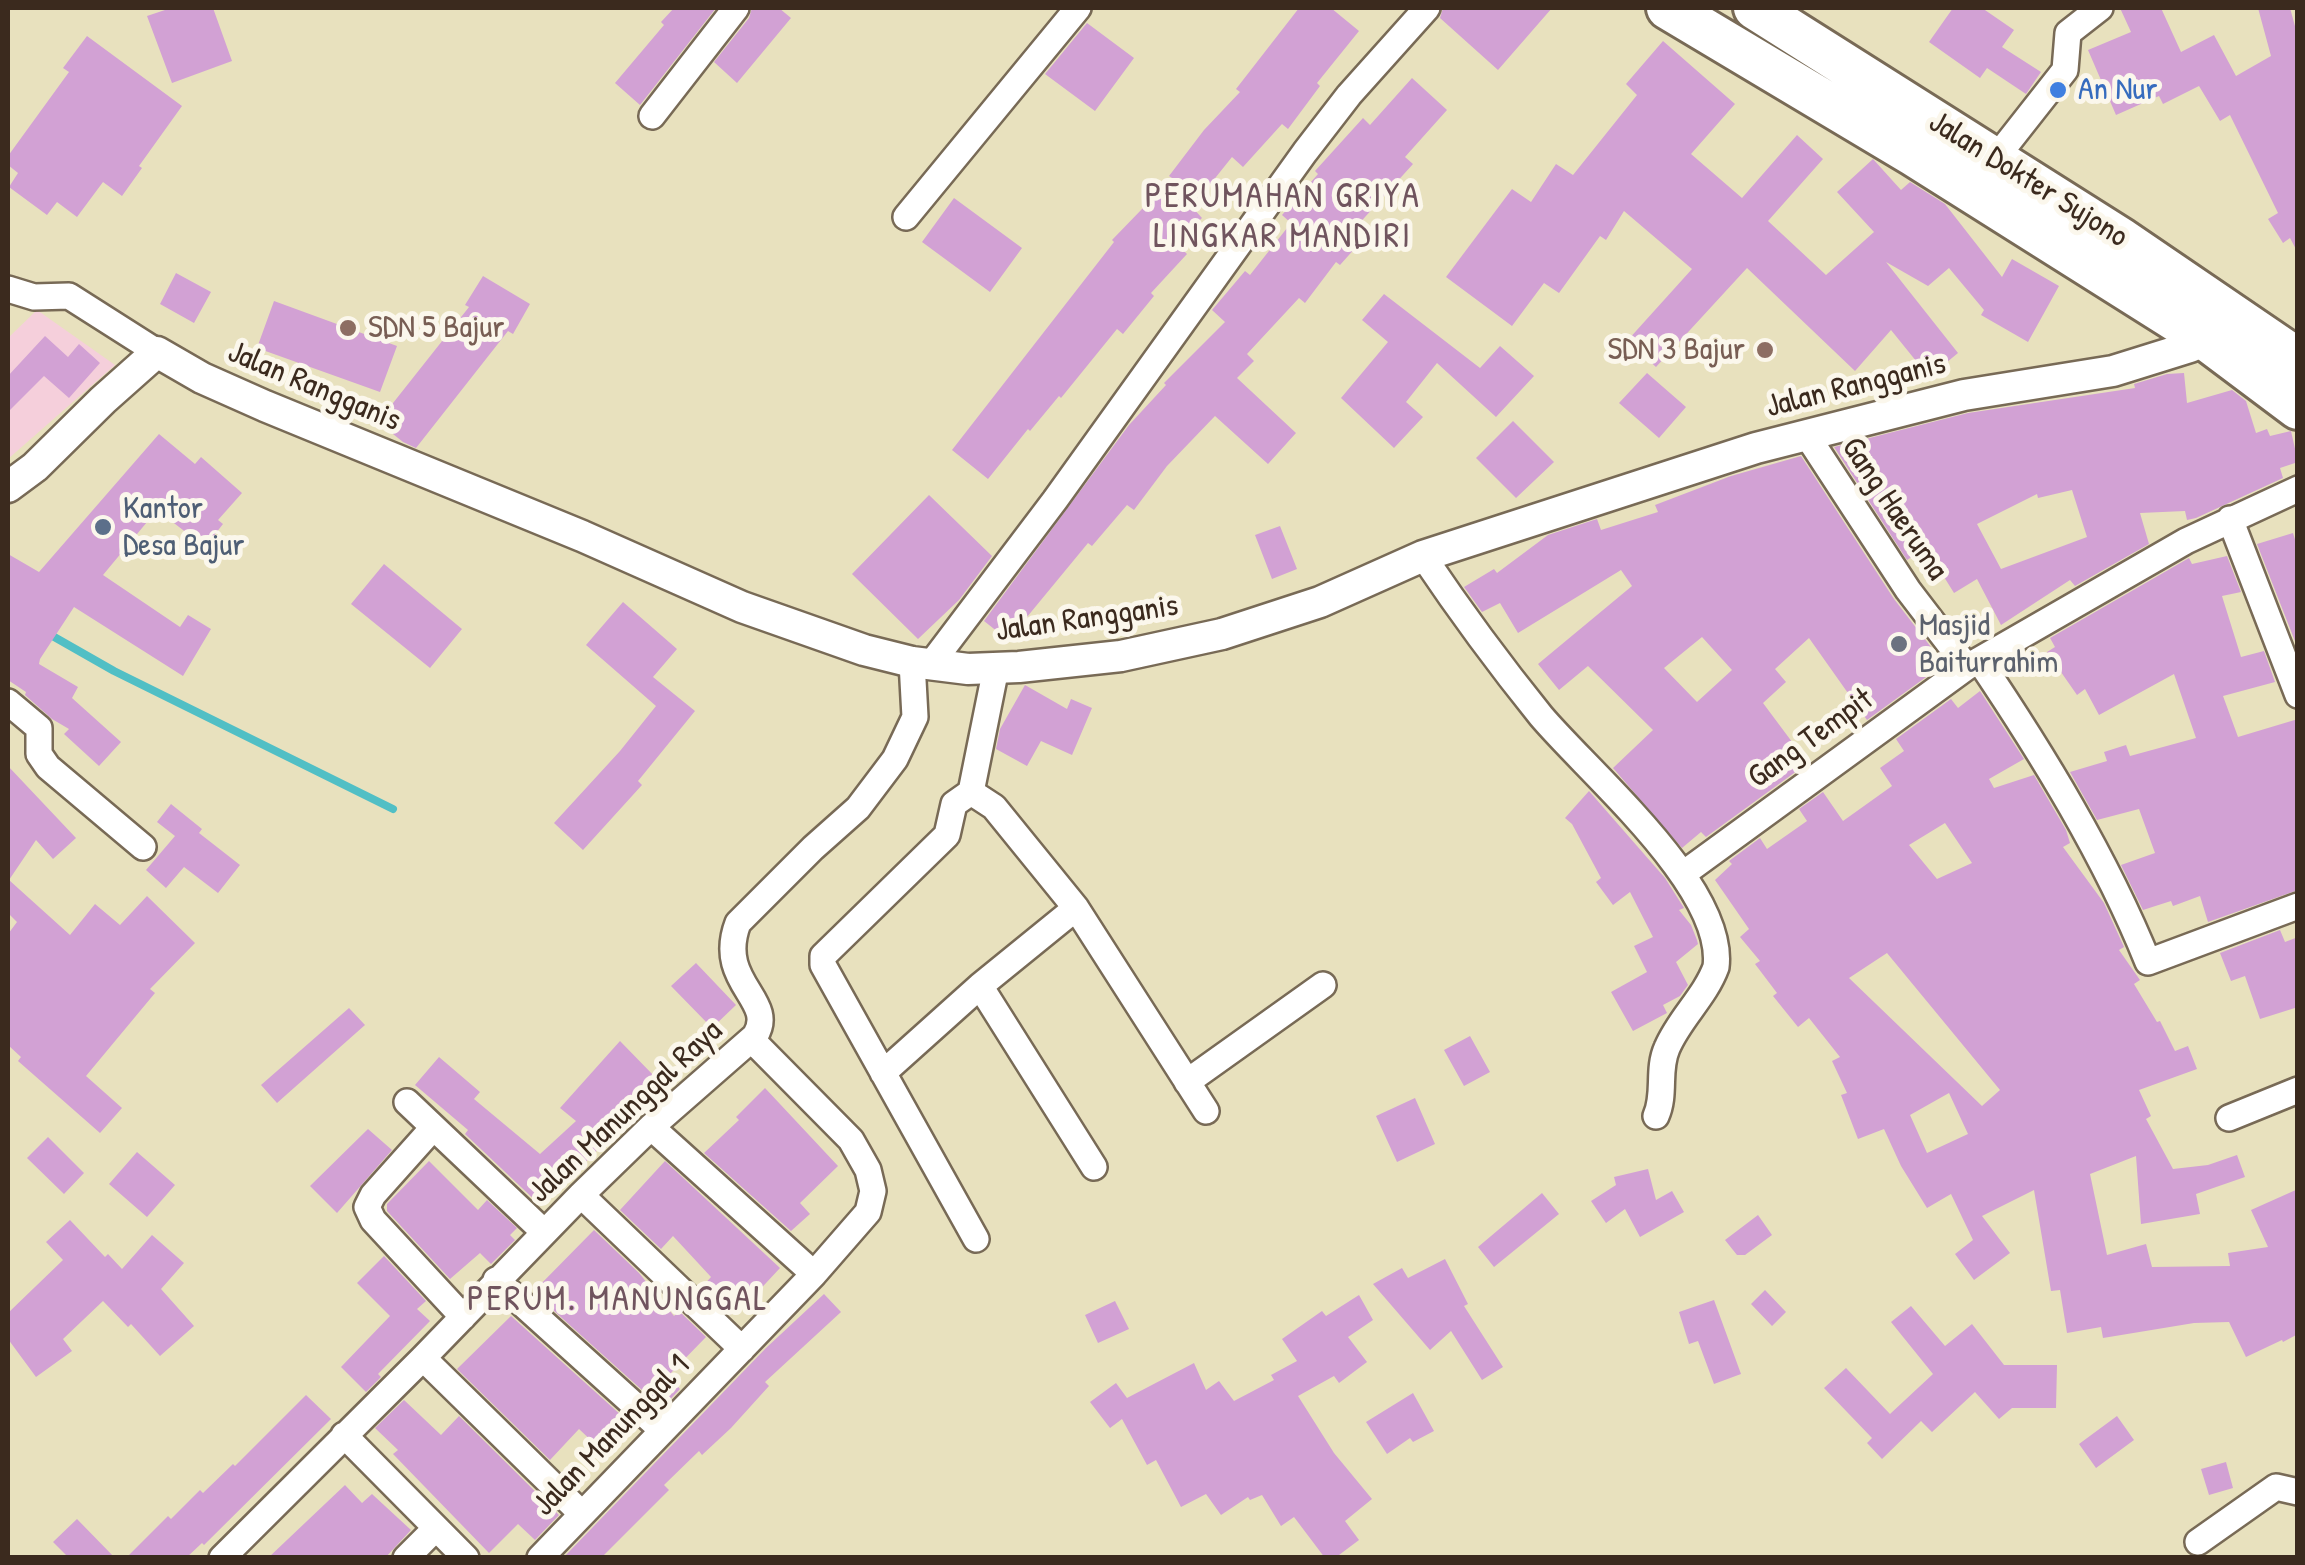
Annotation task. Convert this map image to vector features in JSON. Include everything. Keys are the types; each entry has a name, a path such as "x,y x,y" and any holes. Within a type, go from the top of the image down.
{"highway":[{"path":"1668,8 1914,154 2223,329"},
{"name":"Jalan Dokter Sujono","path":"1755,8 1995,160 2292,383"}],"street":[{"path":"652,116 736,8"},
{"path":"906,217 1078,8"},
{"path":"921,663 1056,500 1349,94 1427,8"},
{"path":"1995,160 2065,70 2068,33 2100,8"},
{"path":"8,289 34,297 69,296 157,352 35,467 8,487"},
{"name":"Jalan Rangganis","path":"157,352 202,378 265,406 582,536 742,607 864,650 921,663 996,668 1122,656 1222,634 1320,602 1423,556 1806,434 1964,395 2113,371 2223,329"},
{"name":"Gang Haeruma","path":"1806,434 1908,590 2025,730 2124,902 2148,962 2298,906"},
{"name":"Gang Tempit","path":"1683,874 1972,663 2230,519 2298,489"},
{"path":"2230,519 2298,695"},
{"path":"1423,556 1468,623 1531,703 1683,874 1707,916 1718,954 1712,978 1668,1043 1662,1061 1662,1104 1656,1116"},
{"name":"Jalan Manunggal Raya","path":"222,1558 463,1318 580,1195 752,1040 761,1026 761,1012 734,967 732,949 738,924 787,872 858,808 895,759 914,717 921,663"},
{"path":"976,1239 823,964 823,956 947,836 954,804 971,792 996,668"},
{"path":"8,702 40,728 40,754 44,762 143,847"},
{"path":"971,792 994,807 1076,908 1206,1111"},
{"path":"883,1072 1076,908"},
{"path":"1187,1082 1323,984"},
{"path":"980,986 1094,1167"},
{"name":"Jalan Manunggal 1","path":"540,1558 814,1274 868,1212 873,1191 868,1170 851,1140 752,1040"},
{"path":"2228,1118 2298,1090"},
{"path":"408,1102 544,1232"},
{"path":"652,1127 814,1274"},
{"path":"432,1129 373,1195 367,1207 373,1220 463,1318"},
{"path":"580,1195 742,1349"},
{"path":"496,1280 662,1429"},
{"path":"423,1358 581,1513"},
{"path":"344,1435 466,1558"},
{"path":"2198,1542 2276,1487 2298,1492"},
{"path":"406,1558 436,1528"}],"shaded area":[{"path":"37,310 115,365 8,459 8,338"}],"building":[{"path":"171,8 213,8 232,61 172,83 147,16"},
{"path":"674,8 716,8 640,105 615,83"},
{"path":"752,8 779,8 791,18 737,83 714,62 749,18"},
{"path":"1299,8 1331,8 1359,31 1317,83 1320,86 1288,129 1282,124 1243,167 1232,157 1192,207 1202,218 1176,243 1187,254 1151,293 1154,296 1123,334 1117,329 988,479 952,450 1112,240 1172,178 1169,176 1204,130 1240,92 1236,89"},
{"path":"1443,8 1552,8 1498,70 1440,18"},
{"path":"1953,8 1982,8 2014,30 2002,47 2041,72 2026,94 1987,68 1980,78 1929,42"},
{"path":"2120,8 2161,8 2181,52 2214,35 2236,76 2271,56 2258,8 2290,8 2298,37 2298,253 2290,238 2283,243 2268,219 2278,213 2230,115 2220,121 2199,86 2163,104 2159,96 2116,115 2088,50 2131,32"},
{"path":"1087,23 1134,58 1095,111 1045,74"},
{"path":"87,36 182,106 122,196 103,182 77,217 57,202 47,215 9,187 18,173 8,165 8,156 69,72 63,68"},
{"path":"1663,41 1735,104 1691,154 1742,198 1797,135 1823,159 1768,221 1826,275 1874,232 1837,192 1873,159 1901,190 1910,182 1945,204 2002,277 2012,259 2059,286 2028,342 1981,315 1984,310 1949,268 1928,286 1886,262 1958,353 1929,377 1891,330 1855,371 1747,268 1656,367 1627,341 1692,269 1624,211 1606,240 1600,236 1559,293 1544,283 1512,326 1446,277 1512,189 1531,202 1556,164 1573,175 1637,95 1626,84"},
{"path":"1412,78 1447,110 1405,157 1413,164 1356,227 1366,236 1340,265 1336,262 1305,303 1299,298 1247,354 1254,361 1237,378 1296,433 1268,464 1215,416 1167,466 1134,510 1127,505 1092,546 1088,543 1008,640 984,621 1129,425 1164,383 1225,322 1212,310 1245,271 1250,275 1291,223 1282,215 1318,174 1315,171 1363,118 1370,125"},
{"path":"954,198 1022,248 990,292 922,242"},
{"path":"176,273 211,292 194,323 160,304"},
{"path":"483,276 530,304 513,334 508,331 416,448 378,422 469,307 465,305"},
{"path":"1384,294 1480,368 1500,346 1534,376 1496,417 1437,363 1406,402 1423,417 1394,448 1341,398 1388,342 1362,320"},
{"path":"274,301 397,346 380,392 257,348"},
{"path":"45,336 68,357 79,344 100,363 69,398 44,376 8,412 8,376"},
{"path":"1647,373 1686,407 1659,438 1619,403"},
{"path":"2184,373 2187,403 2232,390 2246,401 2256,433 2267,429 2270,436 2291,431 2298,462 2280,468 2283,478 2196,518 2187,520 2185,511 2140,513 2149,544 2075,586 2070,580 2001,625 1977,579 1954,593 1926,548 1907,560 1834,447 1968,413 2135,388 2134,384","holes":["2072,490 2087,537 2001,569 1977,524 2037,494 2038,498"]},
{"path":"1513,421 1554,462 1516,498 1476,458"},
{"path":"159,434 195,464 201,457 242,493 218,520 223,524 205,547 157,510 103,575 180,627 188,615 211,629 183,676 74,607 40,659 39,664 78,687 72,698 121,742 99,766 64,734 69,729 8,680 8,554 39,572"},
{"path":"1801,456 1894,599 1944,664 1867,720 1809,638 1775,669 1786,682 1763,703 1804,758 1805,765 1706,837 1701,832 1682,848 1613,768 1653,730 1588,666 1559,690 1538,664 1632,586 1621,570 1518,633 1500,603 1482,612 1464,587 1494,569 1497,573 1548,535 1597,519 1601,530 1658,512 1655,505 1731,476","holes":["1702,637 1732,670 1697,702 1664,668"]},
{"path":"929,495 992,556 959,600 918,639 852,574"},
{"path":"1280,526 1297,569 1272,579 1255,535"},
{"path":"2293,533 2298,549 2298,649 2257,544"},
{"path":"2227,556 2241,592 2222,596 2241,657 2264,651 2275,682 2223,696 2238,737 2298,719 2298,890 2208,922 2200,896 2173,906 2171,901 2143,910 2121,865 2155,853 2139,809 2097,820 2070,772 2107,761 2104,752 2126,745 2130,756 2196,738 2174,674 2099,715 2085,689 2077,695 2047,652 2055,647 2050,638 2189,558 2192,564"},
{"path":"384,564 462,629 430,668 351,604"},
{"path":"623,602 677,649 653,677 695,711 638,781 642,785 583,850 554,823 656,706 586,645"},
{"path":"1025,685 1067,709 1071,699 1092,708 1072,755 1041,741 1027,766 996,749 1000,729"},
{"path":"1980,691 2024,759 1989,779 1994,788 2034,775 2066,830 2070,843 2063,847 2104,903 2124,947 2119,950 2140,980 2134,984 2175,1051 2188,1046 2197,1069 2139,1090 2151,1116 2146,1119 2173,1169 2208,1165 2237,1155 2245,1177 2196,1194 2200,1214 2141,1224 2136,1156 2090,1174 2107,1255 2146,1244 2152,1267 2230,1266 2228,1253 2268,1247 2251,1210 2298,1189 2298,1334 2283,1342 2246,1357 2229,1322 2194,1323 2103,1338 2101,1327 2067,1333 2060,1290 2051,1291 2034,1190 1982,1216 2010,1253 1974,1280 1955,1254 1973,1240 1951,1194 1927,1208 1884,1129 1858,1139 1841,1095 1847,1093 1832,1061 1840,1057 1809,1018 1798,1027 1773,996 1777,993 1755,964 1760,961 1740,937 1749,929 1715,880 1732,864 1729,861 1760,838 1767,849 1807,821 1799,809 1823,792 1843,821 1892,786 1880,768 1904,751 1896,739 1951,699 1958,708","holes":["1945,823 1972,863 1937,879 1909,845","1887,953 2000,1090 1982,1106 1849,978","1949,1093 1968,1134 1927,1153 1910,1115"]},
{"path":"8,766 76,838 53,859 36,840 9,880 70,935 95,904 120,925 147,896 195,943 150,989 155,993 86,1076 122,1108 100,1133 18,1061 21,1057 8,1045 8,934 17,922 8,913"},
{"path":"1589,791 1665,878 1684,908 1679,910 1691,925 1698,944 1676,962 1688,985 1680,996 1663,1005 1667,1013 1633,1031 1611,992 1647,972 1634,946 1653,937 1630,892 1613,905 1596,882 1601,878 1565,818"},
{"path":"171,804 202,829 199,833 240,865 218,893 184,867 166,888 146,870 175,836 157,822"},
{"path":"2280,930 2285,942 2298,937 2298,1007 2260,1019 2245,976 2231,981 2220,953"},
{"path":"696,963 736,1005 712,1028 671,986"},
{"path":"349,1008 365,1025 277,1103 261,1085"},
{"path":"1470,1036 1490,1072 1464,1086 1444,1050"},
{"path":"620,1041 657,1079 624,1112 627,1114 595,1153 540,1205 465,1134 468,1130 415,1085 439,1057 480,1092 474,1099 540,1154 576,1121 560,1108"},
{"path":"765,1088 838,1166 800,1203 810,1214 791,1231 704,1153"},
{"path":"1415,1098 1435,1144 1397,1162 1376,1116"},
{"path":"368,1129 392,1150 337,1213 310,1186"},
{"path":"48,1137 84,1173 64,1194 27,1158"},
{"path":"137,1152 175,1185 147,1217 109,1184"},
{"path":"429,1161 478,1210 487,1200 517,1228 510,1235 515,1240 491,1264 480,1253 450,1279 387,1211 387,1204"},
{"path":"665,1161 780,1268 730,1315 701,1288 711,1277 673,1236 661,1249 620,1210"},
{"path":"1648,1169 1656,1200 1672,1191 1684,1212 1640,1237 1625,1209 1606,1223 1591,1201 1616,1185 1614,1177"},
{"path":"1542,1193 1559,1214 1494,1267 1478,1247"},
{"path":"1758,1215 1772,1235 1745,1255 1737,1255 1725,1240"},
{"path":"70,1220 122,1269 152,1235 184,1263 161,1289 194,1326 160,1356 103,1301 63,1339 72,1351 36,1377 8,1339 8,1313 63,1260 46,1242"},
{"path":"594,1230 639,1273 674,1316 679,1311 706,1337 668,1376 680,1389 662,1408 533,1292"},
{"path":"384,1256 426,1301 417,1309 430,1321 378,1374 381,1377 366,1392 341,1367 390,1316 357,1283"},
{"path":"1445,1259 1468,1304 1464,1306 1503,1367 1482,1380 1451,1331 1430,1350 1373,1284 1402,1268 1408,1278"},
{"path":"1765,1290 1786,1312 1772,1326 1751,1304"},
{"path":"824,1294 841,1312 765,1382 769,1386 731,1428 702,1455 699,1451 664,1485 669,1490 601,1558 563,1558 766,1348"},
{"path":"1359,1295 1373,1320 1348,1337 1367,1362 1339,1383 1334,1376 1298,1396 1334,1453 1372,1499 1345,1521 1359,1540 1335,1558 1325,1558 1294,1517 1281,1526 1262,1495 1250,1500 1248,1497 1221,1515 1206,1494 1181,1507 1156,1460 1147,1465 1122,1419 1110,1428 1090,1402 1116,1383 1127,1398 1194,1363 1206,1390 1219,1381 1234,1401 1274,1380 1271,1375 1297,1361 1282,1339 1322,1311 1326,1316"},
{"path":"1714,1300 1741,1374 1714,1384 1698,1341 1689,1344 1679,1312"},
{"path":"1115,1301 1129,1329 1098,1343 1085,1315"},
{"path":"1911,1306 1945,1346 1972,1324 2004,1365 2057,1365 2056,1408 2012,1408 1999,1419 1975,1392 1932,1432 1921,1421 1882,1459 1867,1443 1872,1438 1824,1388 1846,1368 1890,1414 1933,1374 1891,1322"},
{"path":"511,1316 622,1416 596,1445 579,1429 550,1460 457,1369"},
{"path":"1413,1393 1434,1431 1413,1442 1410,1438 1387,1454 1366,1422"},
{"path":"306,1395 331,1419 204,1545 186,1558 126,1558 168,1516 171,1519 200,1490 203,1493 235,1466"},
{"path":"404,1400 441,1435 459,1416 559,1515 535,1540 518,1524 489,1553 393,1454 398,1450 375,1428"},
{"path":"2117,1416 2134,1440 2096,1468 2079,1444"},
{"path":"2226,1462 2233,1488 2209,1495 2201,1469"},
{"path":"345,1485 362,1503 372,1494 411,1530 385,1558 268,1558"},
{"path":"77,1519 115,1558 69,1558 53,1542"}],"waterway":[{"path":"49,634 114,671 393,809"}],"place":[{"name":"An Nur","path":"2058,90"},
{"name":"SDN 5 Bajur","path":"348,328"},
{"name":"SDN 3 Bajur","path":"1765,350"},
{"name":"Kantor Desa Bajur","path":"103,527"},
{"name":"Masjid Baiturrahim","path":"1899,644"}],"district":[{"name":"PERUMAHAN GRIYA LINGKAR MANDIRI","path":"1283,218"},
{"name":"PERUM. MANUNGGAL","path":"618,1301"}]}
